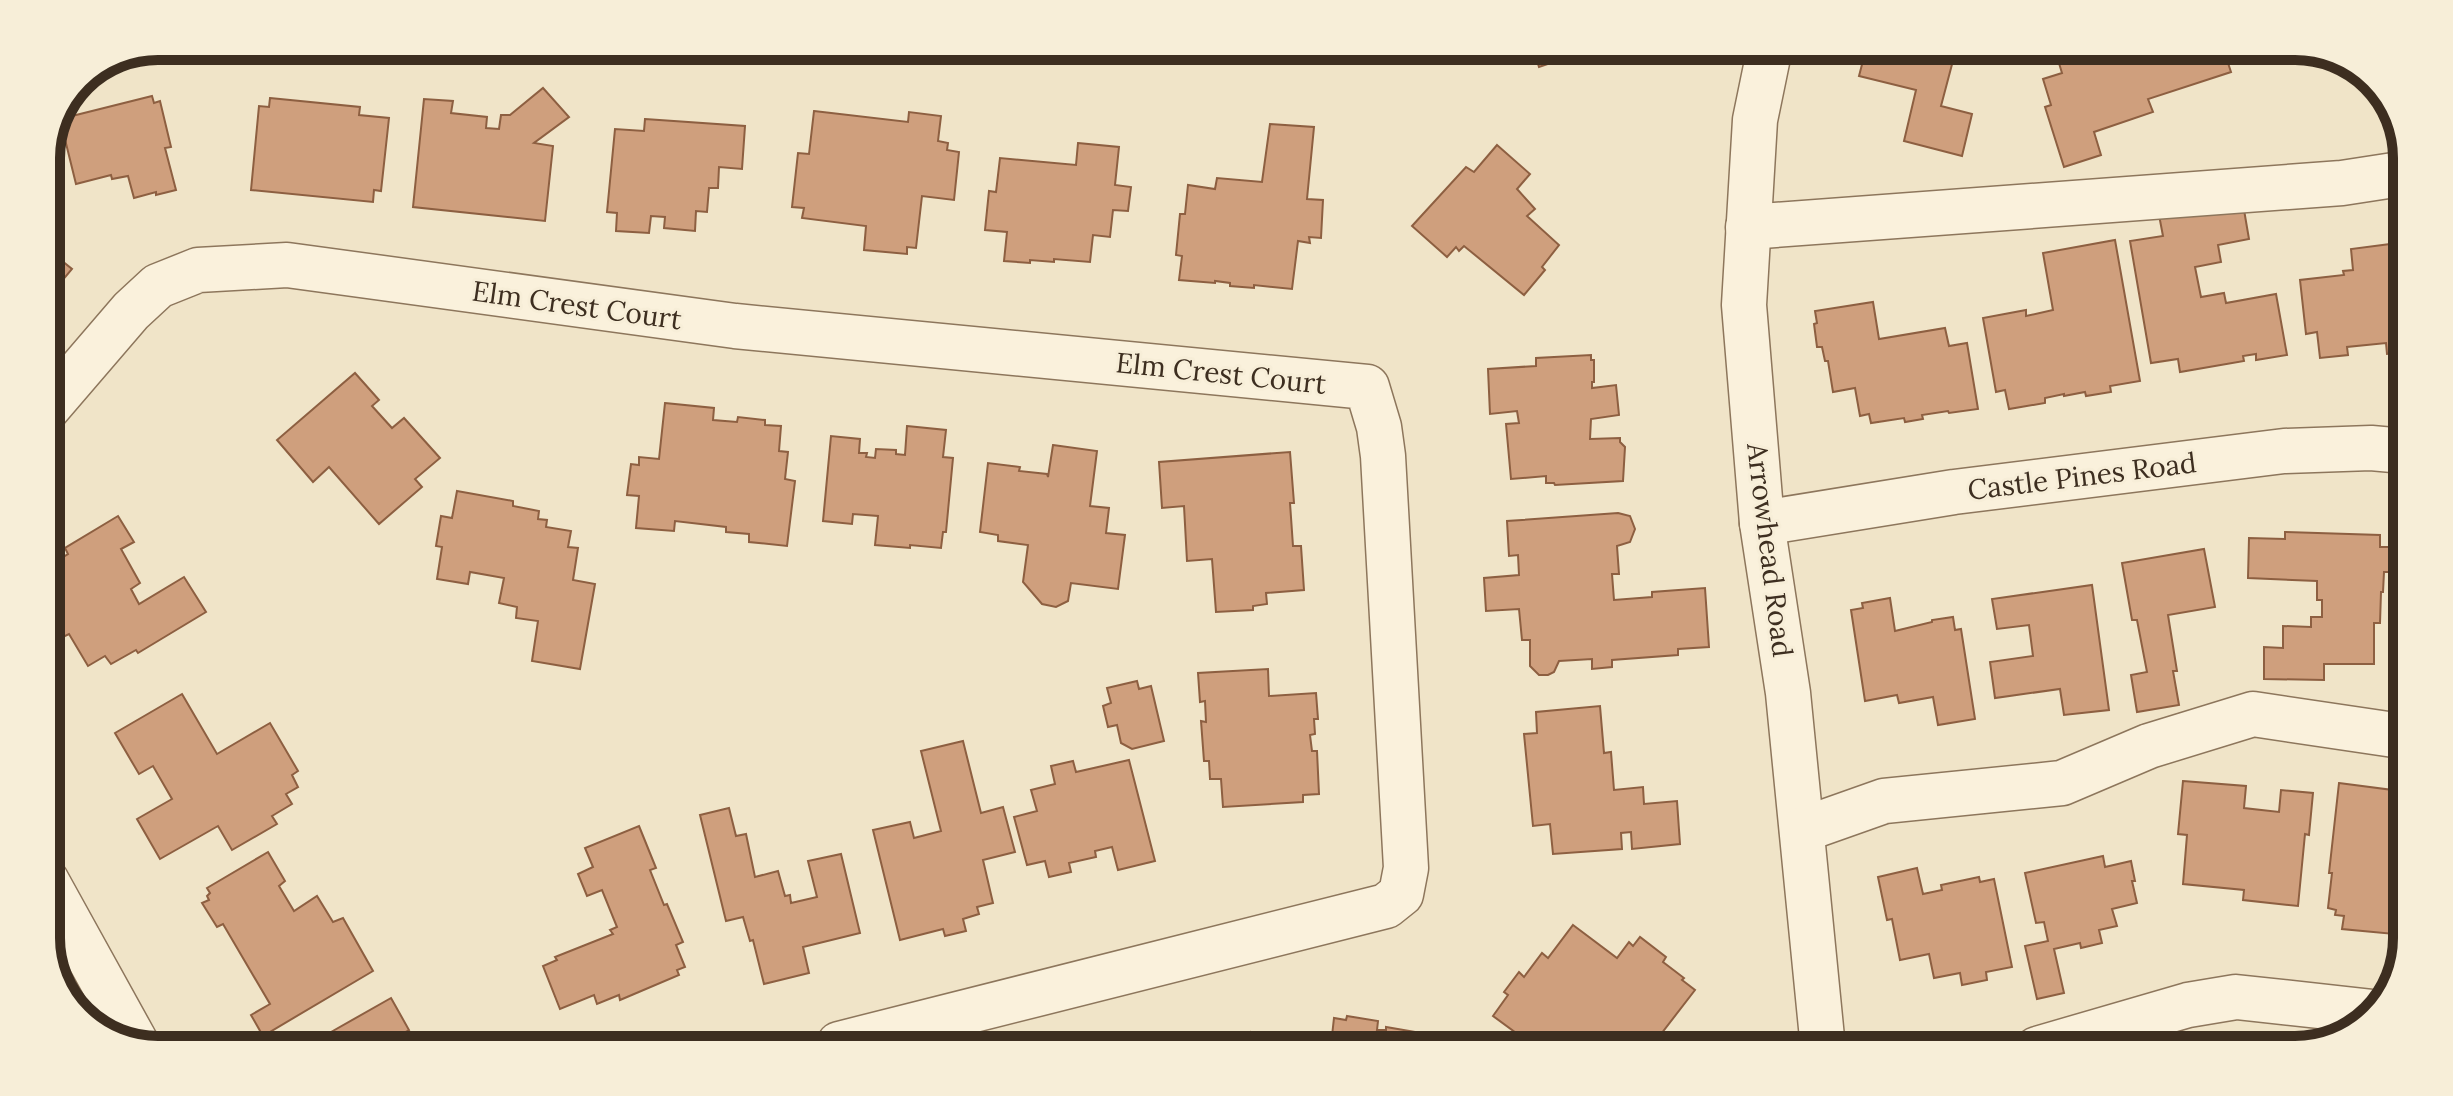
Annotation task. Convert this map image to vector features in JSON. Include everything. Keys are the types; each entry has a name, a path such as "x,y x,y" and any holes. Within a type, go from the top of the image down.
{"street":[{"name":"Arrowhead Road","path":"1767,60 1755,120 1744,305 1762,523 1788,693 1822,1036"},
{"path":"1748,227 2342,183 2393,175"},
{"name":"Elm Crest Court","path":"60,394 131,311 158,286 198,270 287,265 735,326 1367,387 1379,427 1383,456 1406,868 1401,894 1386,906 871,1036"},
{"name":"Castle Pines Road","path":"1762,523 1954,492 2284,451 2393,450"},
{"path":"1802,830 1884,801 2062,783 2149,746 2253,714 2393,735"},
{"path":"60,905 130,1032"},
{"path":"2082,1036 2188,1005 2236,997 2361,1011"}],"building":[{"path":"1537,60 1560,60 1539,67"},
{"path":"1863,60 1953,60 1941,106 1972,114 1962,156 1904,141 1916,90 1859,76"},
{"path":"2058,60 2227,60 2231,72 2148,99 2153,112 2094,132 2101,155 2064,167 2045,107 2051,105 2043,79 2062,73"},
{"path":"543,88 569,117 534,143 553,146 545,221 413,207 424,99 453,101 451,113 487,117 486,128 499,129 501,115 510,115"},
{"path":"152,96 154,103 160,101 171,147 165,148 176,190 134,198 128,176 112,179 111,175 76,184 63,132 69,117"},
{"path":"270,98 360,107 359,115 389,118 381,191 374,190 373,202 251,190 259,106 269,107"},
{"path":"814,111 908,122 909,112 941,116 938,141 948,143 947,150 959,152 954,200 922,196 916,248 907,247 907,254 864,250 866,226 802,218 804,208 792,207 798,153 809,154"},
{"path":"645,119 745,126 742,169 719,167 718,188 709,188 707,212 696,211 695,231 664,228 665,217 651,216 649,233 616,231 617,213 607,212 615,129 644,131"},
{"path":"1270,124 1314,127 1307,199 1323,200 1321,238 1309,237 1310,243 1298,241 1292,289 1179,280 1182,256 1176,255 1180,214 1185,214 1188,185 1215,189 1217,178 1262,182"},
{"path":"1078,143 1119,147 1115,185 1131,187 1128,211 1113,210 1110,237 1093,235 1090,262 1054,259 1054,262 1030,260 1030,263 1004,261 1007,232 985,230 989,191 996,192 1000,158 1076,165"},
{"path":"1497,145 1530,174 1517,189 1535,209 1527,216 1559,245 1542,267 1545,270 1524,295 1464,246 1459,251 1456,247 1447,257 1412,226 1466,167 1474,172"},
{"path":"2243,204 2249,239 2218,245 2221,262 2195,267 2201,297 2224,293 2226,303 2276,294 2287,355 2256,360 2256,354 2243,356 2244,361 2180,372 2178,359 2151,363 2130,241 2163,236 2159,215"},
{"path":"2115,240 2140,381 2110,386 2111,392 2086,396 2085,392 2064,394 2045,398 2045,403 2009,409 2005,390 1996,392 1983,318 2026,310 2026,316 2053,310 2043,253"},
{"path":"2393,244 2393,353 2387,354 2386,343 2347,347 2348,355 2320,358 2317,332 2306,334 2300,280 2344,275 2343,271 2353,270 2351,249"},
{"path":"60,259 72,269 60,283"},
{"path":"1873,302 1879,339 1945,328 1949,346 1967,343 1978,409 1922,415 1923,419 1905,422 1904,418 1871,423 1869,414 1860,416 1855,388 1833,392 1828,361 1825,361 1822,347 1817,347 1815,311"},
{"path":"1591,355 1591,360 1594,360 1592,388 1616,385 1619,415 1591,419 1590,439 1620,438 1625,447 1623,481 1555,485 1546,483 1546,476 1511,479 1506,424 1519,423 1517,411 1490,414 1488,369 1536,366 1536,358"},
{"path":"355,373 379,400 372,406 392,428 404,418 440,458 415,479 422,487 379,524 329,467 313,482 277,440"},
{"path":"665,403 714,408 713,420 737,422 738,417 765,420 765,425 781,426 779,451 788,452 785,479 795,481 787,546 749,542 749,534 726,532 726,527 675,521 674,531 636,528 639,496 627,495 631,464 639,465 639,457 659,459"},
{"path":"907,426 946,430 943,457 953,458 946,532 943,532 941,548 875,545 878,516 853,514 852,524 823,521 831,436 860,439 859,453 867,453 866,457 875,458 876,449 896,450 896,454 905,455"},
{"path":"1053,445 1097,451 1090,506 1109,508 1106,533 1125,535 1118,589 1071,583 1068,601 1056,607 1042,604 1023,582 1028,545 998,541 998,535 980,532 988,463 1020,467 1019,471 1047,474 1048,477"},
{"path":"1290,452 1293,546 1301,546 1304,590 1266,593 1267,604 1253,606 1253,610 1216,612 1212,559 1187,561 1184,506 1162,508 1159,462"},
{"path":"457,491 513,501 513,506 539,511 538,519 547,520 546,527 571,531 568,547 578,548 573,580 595,584 580,669 532,661 538,621 516,618 517,607 499,603 504,578 470,572 468,584 437,579 442,547 436,546 441,516 452,518"},
{"path":"1618,513 1630,516 1635,529 1630,542 1617,546 1619,574 1612,574 1614,600 1652,597 1652,592 1705,588 1709,647 1678,649 1678,655 1612,660 1612,667 1592,669 1592,659 1559,661 1554,672 1539,675 1530,666 1530,640 1522,640 1519,609 1486,611 1484,578 1519,575 1518,555 1509,556 1507,521"},
{"path":"118,516 134,542 121,549 140,583 131,589 139,604 184,577 206,612 138,653 136,650 111,664 105,656 88,666 69,634 63,637 60,632 60,559 68,554 65,548"},
{"path":"2285,532 2380,535 2380,547 2390,547 2390,572 2384,572 2380,623 2374,623 2374,664 2324,664 2324,680 2264,679 2264,647 2283,648 2283,626 2311,627 2311,617 2322,617 2322,600 2317,600 2317,581 2248,578 2249,538 2285,539"},
{"path":"2204,549 2215,607 2168,615 2179,705 2137,712 2131,675 2147,672 2137,620 2132,620 2122,563"},
{"path":"2092,585 2109,710 2064,715 2060,689 1995,698 1990,662 2033,656 2029,625 1997,629 1992,599"},
{"path":"1890,598 1895,631 1953,617 1955,630 1961,629 1975,719 1938,725 1933,697 1899,703 1897,695 1865,701 1851,610 1863,608 1862,603"},
{"path":"1268,669 1269,696 1316,693 1318,719 1314,719 1315,734 1310,735 1312,751 1317,751 1319,794 1303,795 1303,802 1223,807 1221,779 1210,779 1209,761 1204,761 1201,721 1206,722 1205,701 1200,702 1198,673"},
{"path":"1137,681 1139,689 1151,686 1164,741 1132,749 1121,743 1117,725 1108,727 1103,706 1111,703 1107,688"},
{"path":"182,694 217,754 270,723 298,771 292,775 298,787 286,794 292,804 272,816 277,824 232,850 218,826 160,859 137,819 172,799 153,766 139,774 115,733"},
{"path":"1600,706 1604,753 1611,752 1614,790 1643,787 1644,804 1677,801 1680,844 1632,849 1631,832 1621,833 1622,849 1553,854 1550,824 1533,826 1524,734 1537,733 1536,712"},
{"path":"963,741 981,813 1003,807 1015,852 983,860 993,903 977,907 979,914 963,919 966,931 945,936 943,929 900,940 873,830 910,822 914,838 941,831 921,751"},
{"path":"1129,760 1155,861 1118,870 1112,847 1095,851 1096,857 1069,863 1071,872 1049,877 1045,861 1027,865 1014,817 1037,811 1031,790 1055,784 1051,766 1073,761 1076,772"},
{"path":"2183,781 2246,786 2244,808 2279,812 2281,790 2313,793 2309,835 2305,834 2298,906 2243,900 2244,890 2183,884 2187,835 2178,834"},
{"path":"2339,783 2393,790 2393,934 2342,929 2344,916 2335,915 2336,910 2328,908 2332,873 2329,873"},
{"path":"729,808 736,836 746,834 755,877 778,871 785,896 790,895 791,903 817,897 808,861 841,854 860,933 803,947 809,973 764,984 753,940 750,941 743,917 726,921 700,815"},
{"path":"639,826 656,868 650,870 683,942 676,945 685,967 677,970 679,975 620,1000 619,995 597,1004 594,995 560,1009 543,966 557,960 555,957 613,934 610,930 617,927 602,890 587,896 578,874 593,867 585,848"},
{"path":"268,852 285,881 279,886 294,911 317,896 333,922 343,918 373,971 263,1036 251,1015 270,1004 223,924 217,927 202,903 209,900 207,888"},
{"path":"2103,856 2105,867 2131,861 2137,903 2112,909 2117,926 2099,930 2102,943 2081,948 2080,943 2054,949 2064,993 2037,999 2025,946 2048,941 2044,922 2036,923 2025,873"},
{"path":"1917,868 1923,894 1942,890 1941,885 1979,877 1980,882 1994,879 2012,967 1986,972 1987,980 1962,985 1960,973 1934,978 1929,954 1900,960 1892,919 1887,920 1878,877"},
{"path":"1573,925 1617,958 1629,942 1633,946 1640,937 1666,957 1663,962 1695,990 1659,1036 1520,1036 1493,1016 1508,995 1504,992 1519,972 1524,977 1542,953 1548,958"},
{"path":"391,998 409,1030 398,1036 324,1036"},
{"path":"1347,1016 1378,1021 1377,1030 1386,1030 1386,1027 1433,1036 1332,1036 1334,1018 1346,1020"}]}
